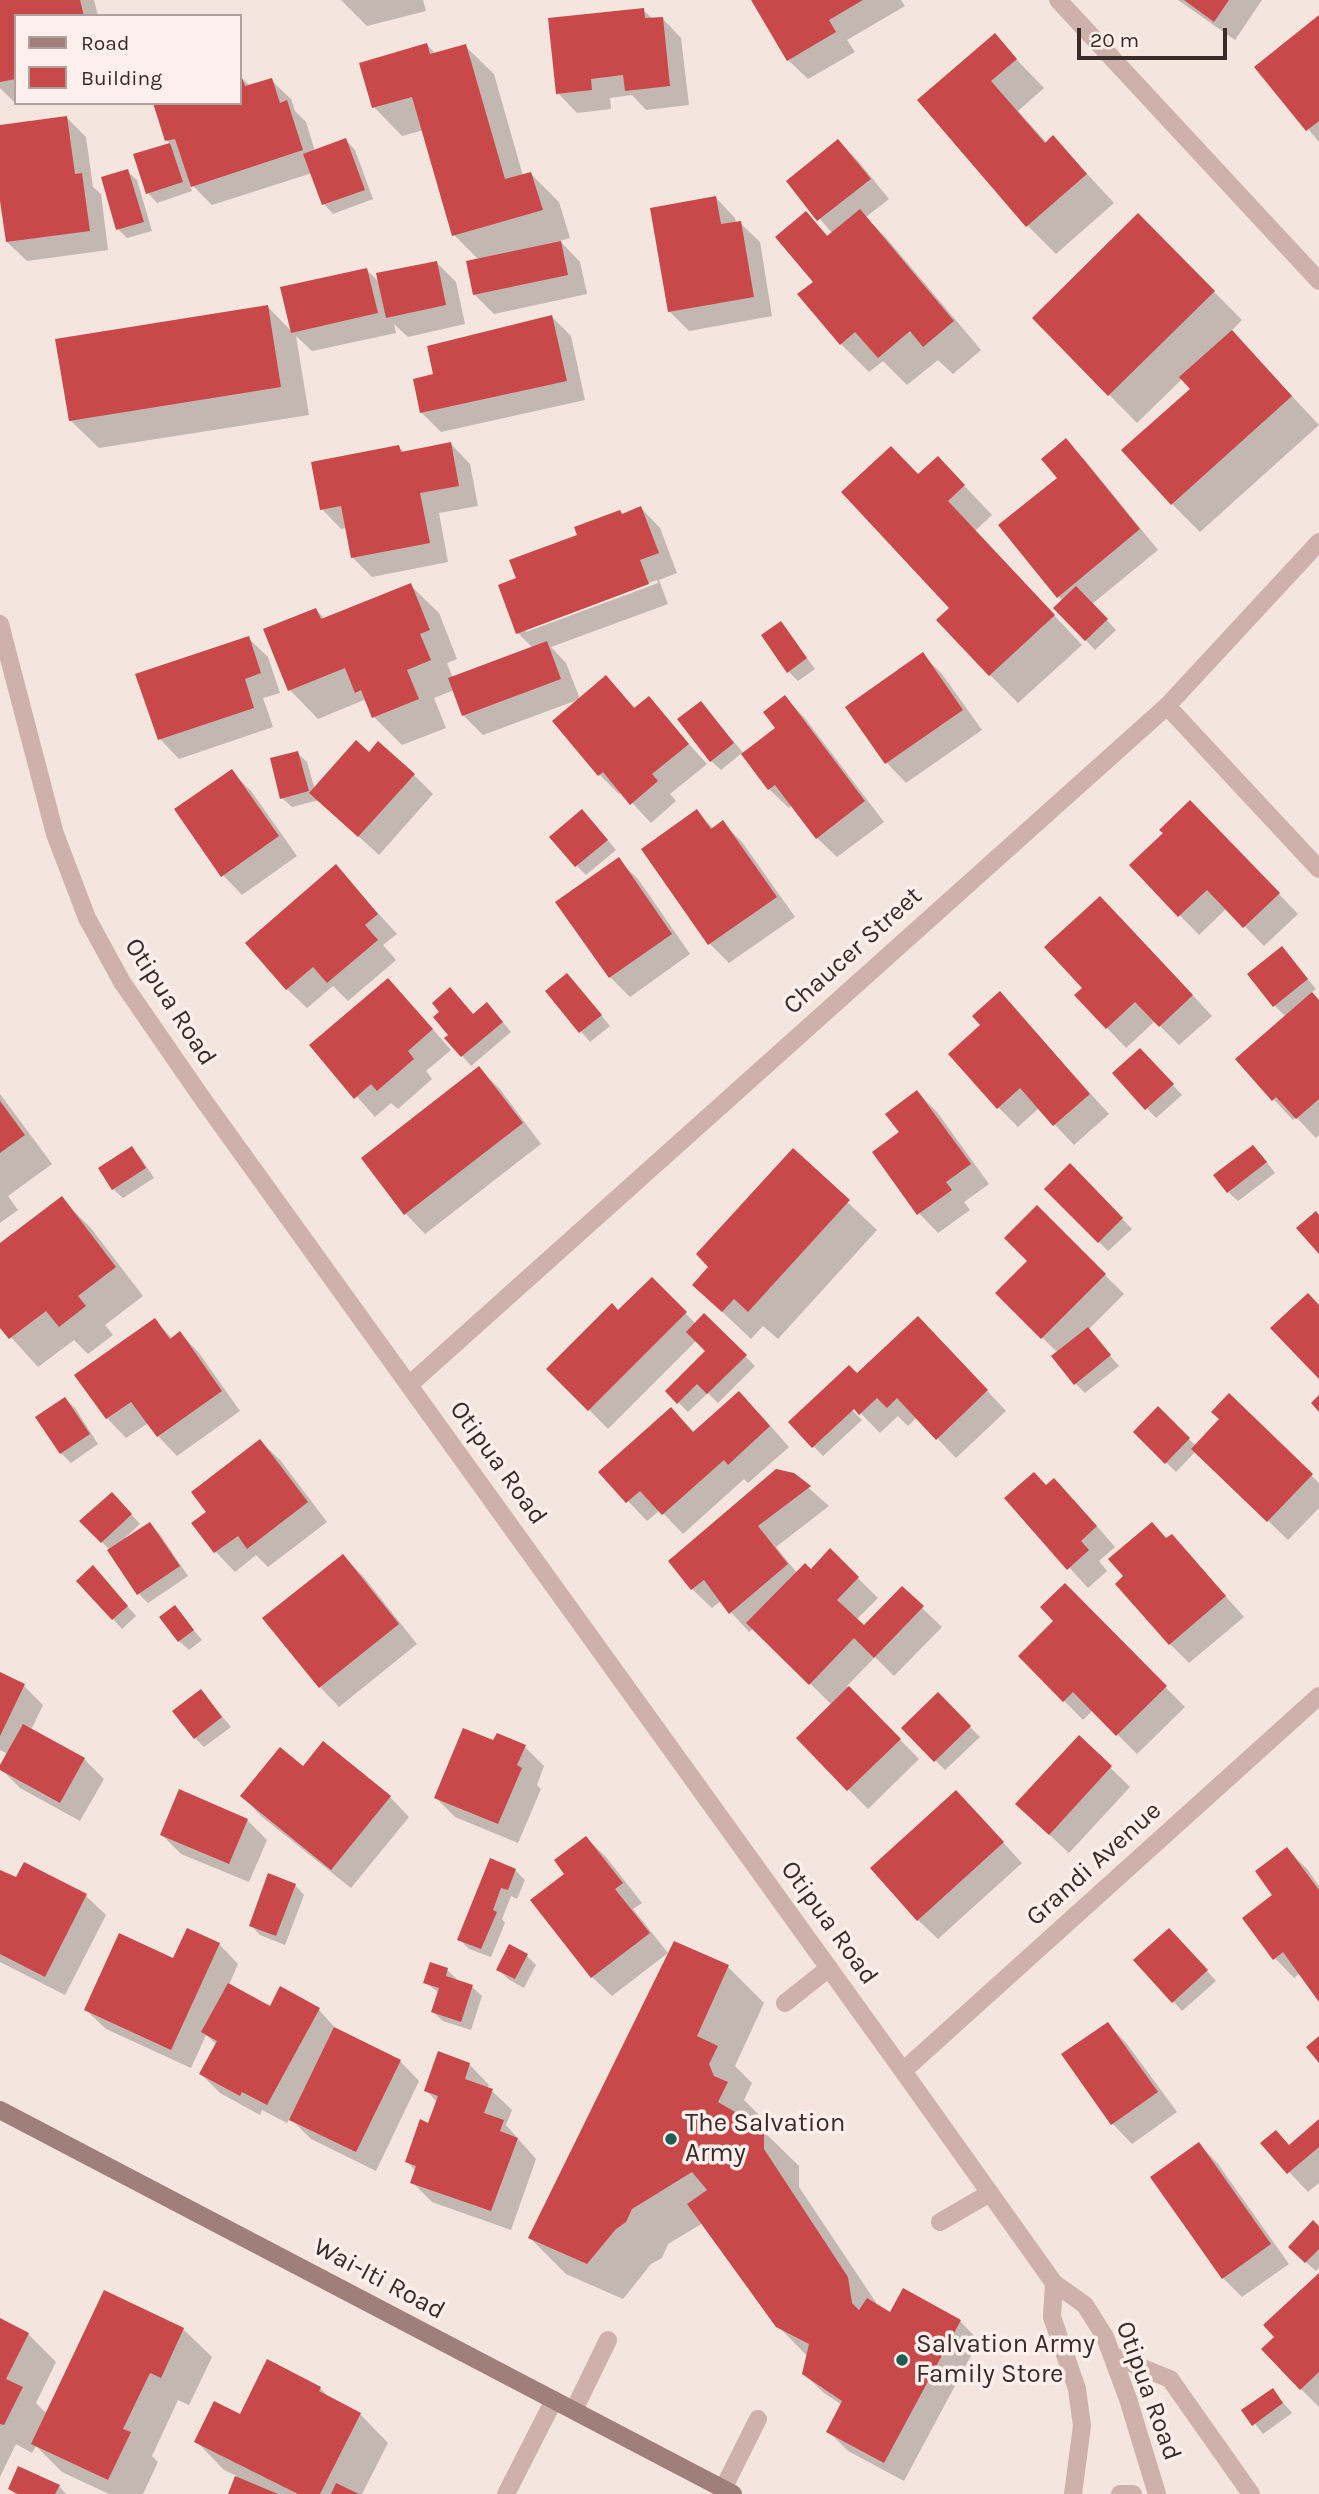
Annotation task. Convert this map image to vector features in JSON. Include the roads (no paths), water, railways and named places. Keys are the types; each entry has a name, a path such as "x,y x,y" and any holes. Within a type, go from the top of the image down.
{"main road":[{"name":"Wai-Iti Road","path":"0,2110 728,2491"}],"street":[{"path":"1058,0 1319,281"},
{"name":"Chaucer Street","path":"409,1384 1167,706 1319,542"},
{"name":"Otipua Road","path":"0,624 55,834 87,918 122,982 202,1098 903,2071 1003,2214 1054,2283 1085,2305 1105,2337 1113,2356 1157,2494"},
{"path":"1167,706 1319,869"},
{"name":"Grandi Avenue","path":"903,2071 1319,1696"},
{"path":"785,2003 829,1968"},
{"path":"940,2222 990,2193"},
{"path":"1054,2283 1052,2317 1077,2389 1082,2426 1073,2494"},
{"path":"574,2410 608,2340"},
{"path":"1113,2356 1170,2379 1251,2494"},
{"path":"506,2494 554,2400"},
{"path":"728,2491 758,2419"},
{"path":"1120,2494 1133,2494"}],"place":[{"name":"The Salvation Army","path":"671,2139"},
{"name":"Salvation Army Family Store","path":"902,2360"}]}
